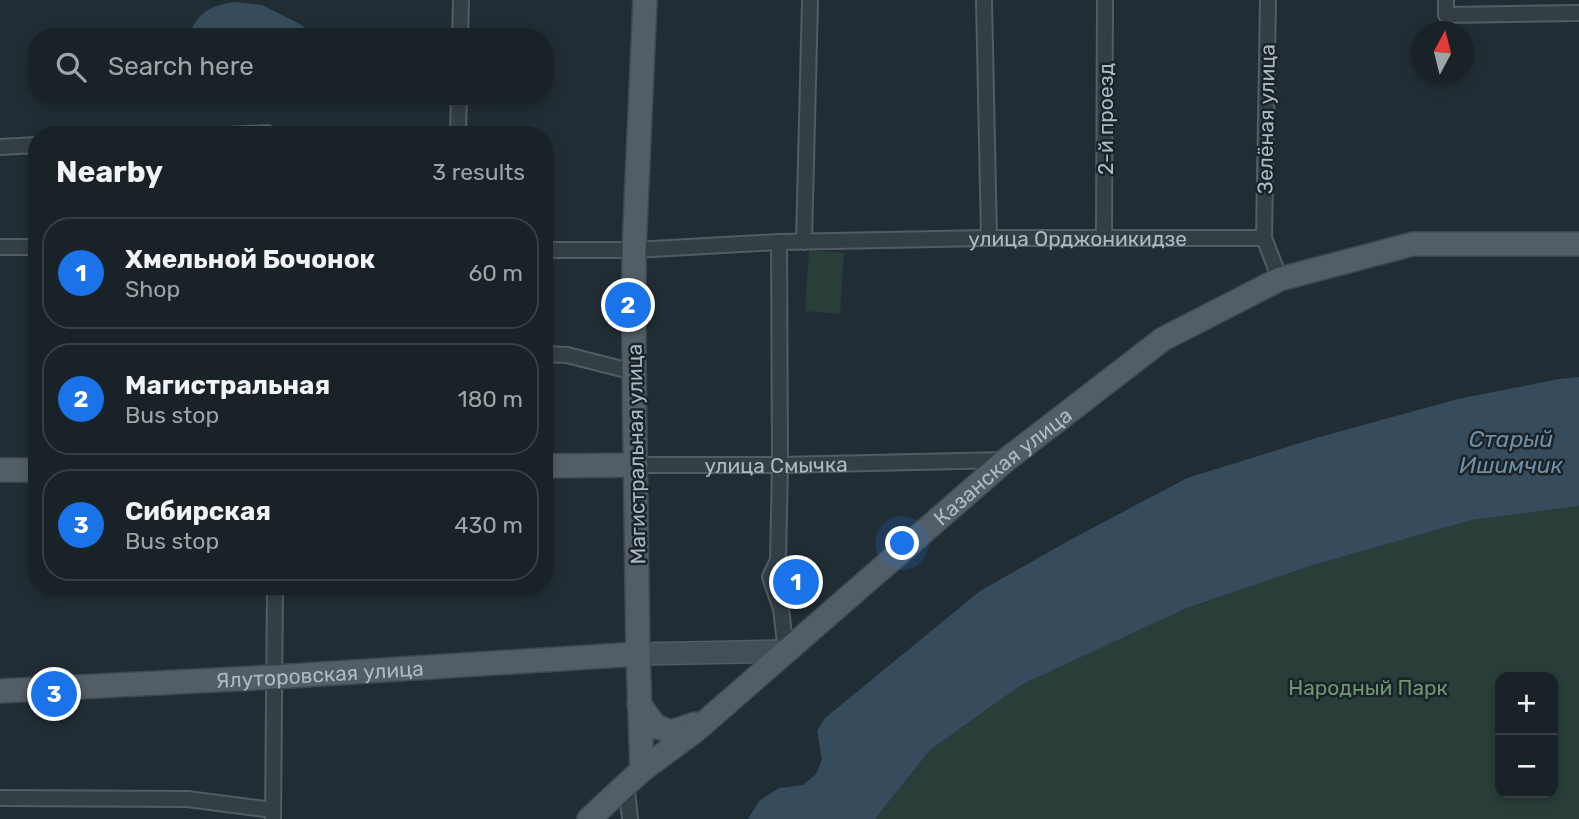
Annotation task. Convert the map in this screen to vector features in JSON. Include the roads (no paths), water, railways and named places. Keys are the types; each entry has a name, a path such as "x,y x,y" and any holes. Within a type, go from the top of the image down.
{"main road":[{"name":"Магистральная улица","path":"642,770 638,654 634,250 645,0"},
{"path":"1280,279 1413,244 1579,244"},
{"name":"Казанская улица","path":"589,819 642,770 695,732 1006,460 1164,339 1280,279"},
{"name":"улица Смычка","path":"553,466 636,465"},
{"path":"0,470 28,470"},
{"name":"Ялуторовская улица","path":"0,691 638,654"},
{"path":"639,704 655,726 671,732 710,718"}],"street":[{"path":"460,28 461,0"},
{"path":"804,242 810,0"},
{"path":"984,0 989,238"},
{"name":"2-й проезд","path":"1104,238 1105,0"},
{"name":"Зелёная улица","path":"1264,238 1268,0"},
{"path":"1446,0 1446,15 1579,13"},
{"path":"458,126 459,105"},
{"path":"0,147 28,145"},
{"name":"улица Орджоникидзе","path":"553,250 634,250 779,242 989,238 1264,238"},
{"path":"1264,238 1280,279"},
{"path":"638,654 786,651 781,609 770,577 778,559 779,242"},
{"path":"0,247 28,247"},
{"path":"553,354 567,355 634,372"},
{"name":"улица Смычка","path":"636,465 1006,460"},
{"path":"0,798 187,799 273,814 275,595"},
{"name":"Магистральная улица","path":"630,819 626,790 642,770"}],"water":[{"path":"234,2 262,5 305,28 192,28 200,16 217,6"},
{"name":"Старый Ишимчик","path":"1579,377 1579,506 1472,520 1310,566 1187,608 1021,685 930,750 875,819 748,819 759,801 779,788 803,785 816,774 822,760 817,731 825,718 980,591 1070,540 1187,478 1316,438 1458,399"}],"place":[{"name":"Магистральная","path":"628,305"},
{"name":"Хмельной Бочонок","path":"796,582"},
{"name":"Сибирская","path":"54,694"}],"park label":[{"name":"Народный Парк","path":"1368,687"}]}
